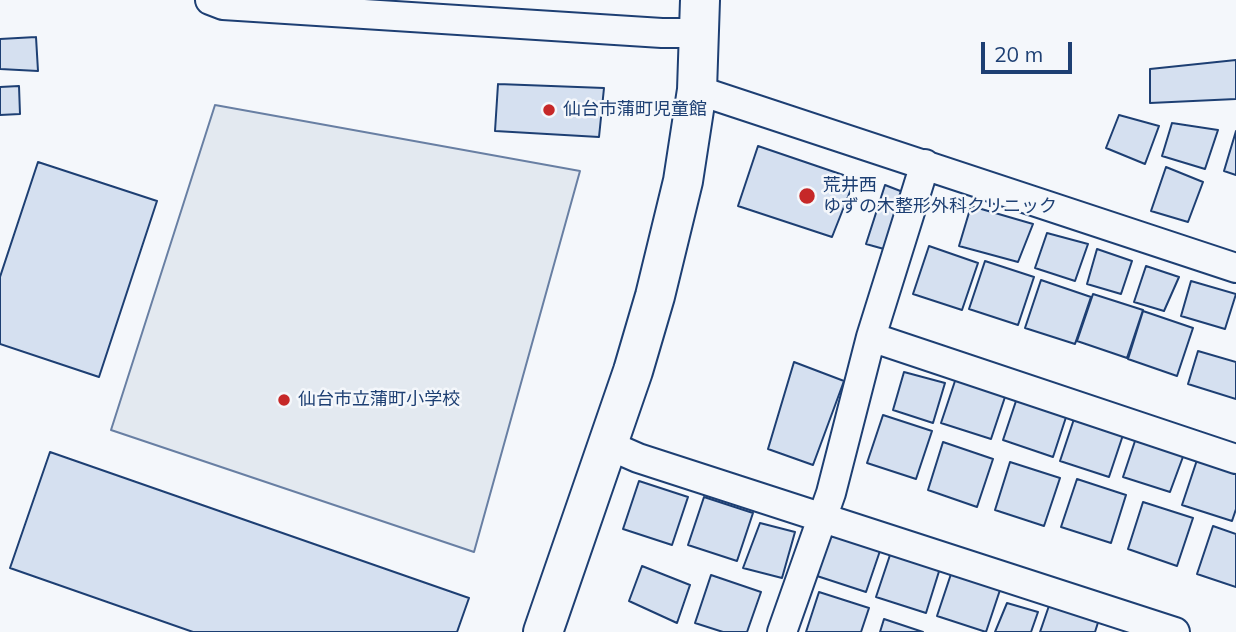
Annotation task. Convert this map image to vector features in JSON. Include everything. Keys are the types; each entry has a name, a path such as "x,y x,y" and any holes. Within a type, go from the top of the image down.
{"street":[{"path":"210,0 223,5 649,32 700,17 697,90 683,181 656,296 633,371 543,632"},
{"path":"697,90 1236,268"},
{"path":"782,632 823,518 871,337 925,164"},
{"path":"871,337 1236,459"},
{"path":"606,444 638,457 1175,632"}],"shaded area":[{"path":"215,105 580,171 474,552 111,430"}],"building":[{"path":"36,37 38,71 0,69 0,39"},
{"path":"1236,60 1236,99 1150,103 1150,69"},
{"name":"仙台市蒲町児童館","path":"498,84 604,88 599,137 495,131"},
{"path":"19,86 20,114 0,115 0,87"},
{"path":"1119,115 1159,126 1145,164 1106,148"},
{"path":"1172,123 1218,130 1205,169 1162,156"},
{"path":"1236,131 1236,175 1224,171"},
{"path":"758,146 855,179 832,237 738,206"},
{"path":"38,162 157,201 99,377 0,344 0,277"},
{"path":"1166,167 1203,182 1188,222 1151,211"},
{"path":"885,185 903,192 884,249 866,244"},
{"path":"971,206 1033,224 1018,262 959,246"},
{"path":"1047,233 1088,244 1075,281 1035,268"},
{"path":"929,246 978,263 962,310 913,294"},
{"path":"1097,249 1132,261 1121,294 1087,284"},
{"path":"985,261 1034,277 1018,325 969,309"},
{"path":"1146,266 1179,277 1164,311 1134,302"},
{"path":"1041,280 1091,297 1075,344 1025,328"},
{"path":"1191,281 1236,294 1225,329 1181,316"},
{"path":"1093,294 1143,310 1127,358 1077,341"},
{"path":"1143,311 1193,328 1177,376 1128,359"},
{"path":"1198,351 1236,362 1236,399 1188,384"},
{"path":"794,362 844,381 813,465 768,449"},
{"path":"904,372 945,383 933,423 893,410"},
{"path":"957,375 1007,391 991,439 941,423"},
{"path":"1019,392 1069,408 1053,457 1003,440"},
{"path":"1076,413 1125,429 1109,477 1060,461"},
{"path":"883,415 932,431 916,479 867,463"},
{"path":"1136,438 1184,454 1170,492 1123,477"},
{"path":"943,442 993,459 977,507 928,490"},
{"path":"50,452 469,598 457,632 193,632 10,568"},
{"path":"1198,457 1236,470 1236,509 1232,521 1182,505"},
{"path":"1010,462 1060,478 1044,526 995,510"},
{"path":"1077,479 1126,495 1111,543 1061,527"},
{"path":"639,481 688,497 672,545 623,529"},
{"path":"704,497 753,513 737,561 688,545"},
{"path":"1143,502 1193,518 1177,566 1128,549"},
{"path":"760,523 795,532 782,578 743,568"},
{"path":"1213,526 1236,534 1236,587 1197,574"},
{"path":"833,528 882,545 866,592 817,576"},
{"path":"892,549 941,565 926,613 876,597"},
{"path":"642,566 690,585 677,623 629,601"},
{"path":"953,568 1002,584 986,632 937,616"},
{"path":"711,575 761,592 747,632 723,632 695,623"},
{"path":"819,592 869,608 861,632 806,632"},
{"path":"1052,597 1101,613 1095,632 1040,632"},
{"path":"1007,603 1038,612 1031,632 995,632"},
{"path":"884,619 923,632 880,632"}],"place":[{"name":"仙台市蒲町児童館","path":"549,110"},
{"name":"荒井西 ゆずの木整形外科クリニック","path":"807,196"},
{"name":"仙台市立蒲町小学校","path":"284,400"}]}
